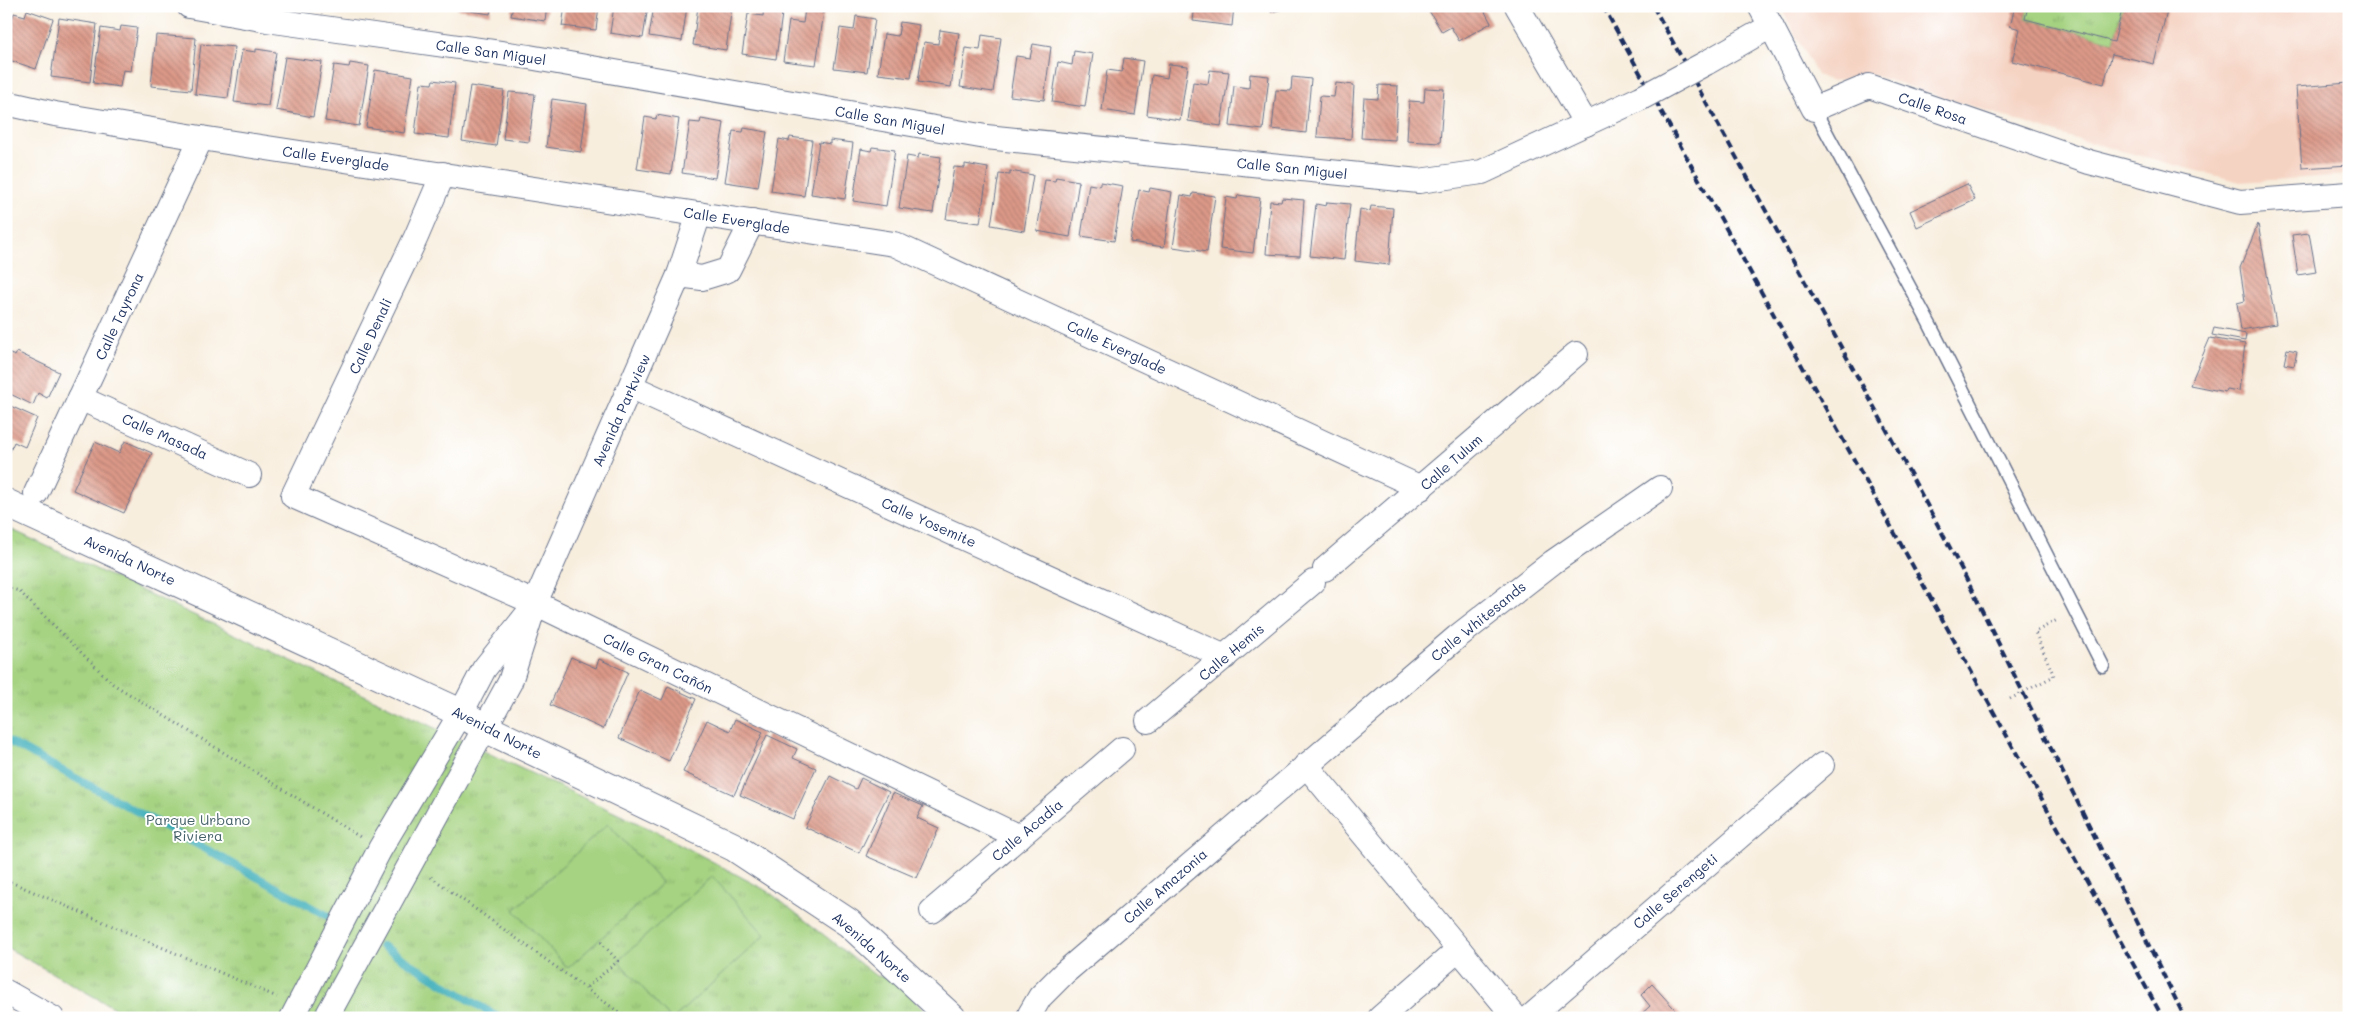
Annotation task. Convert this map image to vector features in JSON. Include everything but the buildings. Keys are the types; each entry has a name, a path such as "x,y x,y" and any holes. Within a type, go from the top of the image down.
{"street":[{"name":"Calle San Miguel","path":"189,6 267,20 529,57 986,137 1419,180 1482,172 1586,124"},
{"path":"1517,6 1586,124 1641,98 1706,63 1765,16 1814,110"},
{"name":"Calle Rosa","path":"1814,110 1869,86 2089,162 2240,202 2349,194"},
{"name":"Calle Everglade","path":"6,103 55,114 201,138 894,244 1421,488"},
{"name":"Calle Tayrona","path":"36,493 201,138"},
{"name":"Calle Denali","path":"293,496 416,238 442,174"},
{"name":"Avenida Parkview","path":"326,1018 510,682 535,603 680,275 699,214"},
{"path":"680,275 702,278 728,270 752,222"},
{"name":"Calle Tulum","path":"1319,575 1576,354"},
{"name":"Calle Yosemite","path":"632,387 1225,657"},
{"name":"Calle Masada","path":"80,398 249,475"},
{"name":"Calle Whitesands","path":"1306,765 1410,676 1511,594 1586,538 1660,488"},
{"name":"Calle Gran Cañón","path":"293,496 535,603 1019,837"},
{"name":"Avenida Norte","path":"6,503 461,713 485,728 734,847 849,923 952,1018"},
{"name":"Calle Hemis","path":"1148,721 1319,575"},
{"name":"Avenida Parkview","path":"295,1012 380,848 461,713 484,669 535,603"},
{"name":"Calle Acadia","path":"932,911 1122,749"},
{"path":"1306,765 1516,1018"},
{"name":"Calle Amazonia","path":"1030,1014 1040,997 1064,973 1306,765"},
{"name":"Calle Serengeti","path":"1529,1018 1822,765"},
{"path":"1380,1018 1459,949"},
{"path":"6,992 52,1018"}],"lane":[{"path":"1814,110 1929,322 2103,666"}],"path":[{"path":"6,587 19,591 113,684 380,848"},
{"path":"2010,699 2054,676 2035,632 2074,610"},
{"path":"410,864 454,892 628,1018"},
{"path":"6,880 295,1012"},
{"path":"587,987 618,961 599,940"}],"shaded area":[{"path":"1780,6 2349,6 2349,175 2240,182 2069,137 1873,75 1831,81 1817,75"}],"green space":[{"path":"2028,6 2123,6 2114,42 2025,19"},
{"name":"Parque Urbano Riviera","path":"6,527 665,836 769,892 876,976 893,978 932,1018 132,1018 6,947"},
{"path":"608,824 662,883 568,968 514,910"},
{"path":"712,876 765,935 674,1018 670,1018 618,961"}],"waterway":[{"path":"6,740 332,918"},
{"path":"382,946 499,1018"}],"railway":[{"path":"1603,6 2163,1018"},
{"path":"1653,6 1962,570 2185,1018"}]}
